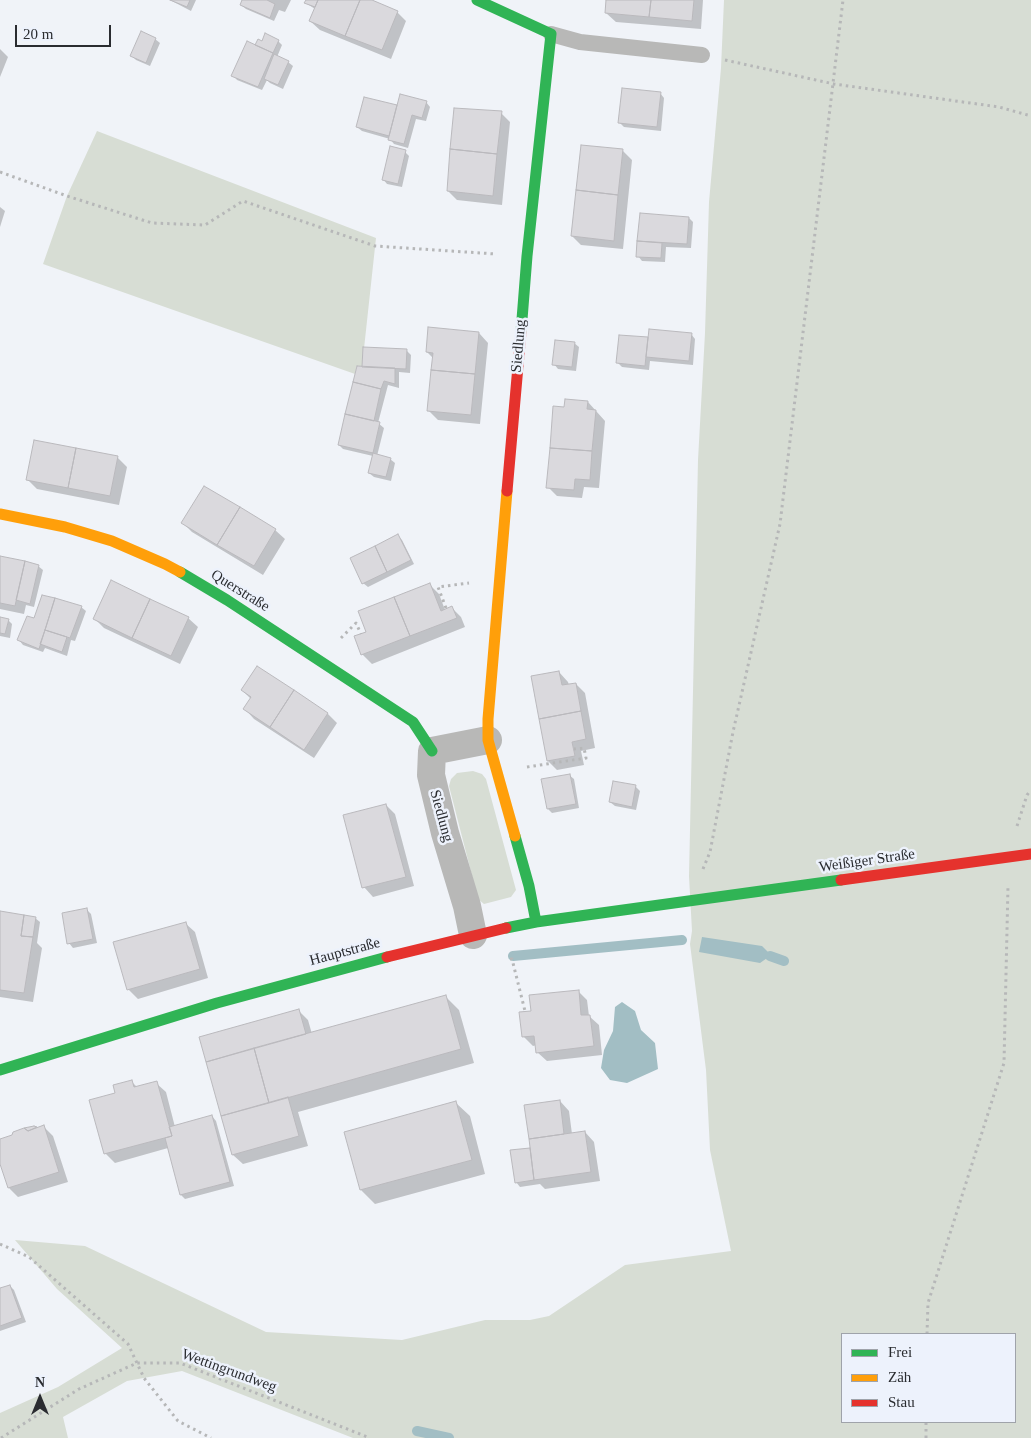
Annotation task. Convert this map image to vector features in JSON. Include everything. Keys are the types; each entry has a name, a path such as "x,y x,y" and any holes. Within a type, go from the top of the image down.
{"street":[{"path":"476,0 551,34"},
{"name":"Siedlung","path":"536,922 529,886 488,740 488,709 527,256 551,34"},
{"name":"Querstraße","path":"0,514 65,527 112,540 164,564 227,600 413,722 432,751"},
{"path":"432,751 488,740"},
{"name":"Siedlung","path":"432,751 431,775 445,833 467,906 473,935"},
{"name":"Weißiger Straße","path":"706,898 1031,854"},
{"name":"Hauptstraße","path":"0,1070 218,1003 342,968 473,935 536,922 706,898"}],"lane":[{"path":"551,34 580,42 702,55"}],"path":[{"path":"701,872 710,852 733,732 780,524 843,0"},
{"path":"702,55 834,84 999,107 1031,116"},
{"path":"0,172 152,223 205,225 243,201 375,246 527,256"},
{"path":"446,608 438,586 476,582"},
{"path":"339,639 356,623 361,634"},
{"path":"524,768 586,758 584,748 574,749"},
{"path":"928,1333 928,1303 1004,1063 1008,912 1007,858"},
{"path":"512,961 525,1011"},
{"path":"0,1244 29,1257 128,1344 144,1378 178,1421 211,1438"},
{"path":"1,1438 79,1389 136,1363"},
{"name":"Wettingrundweg","path":"136,1363 180,1363 370,1438"},
{"path":"926,1423 926,1438"}],"shaded area":[{"path":"724,0 1031,0 1031,1438 353,1438 182,1371 127,1381 63,1417 68,1438 0,1438 0,1413 58,1387 122,1348 57,1289 15,1240 85,1246 266,1332 402,1340 485,1320 530,1320 549,1316 625,1265 731,1251 710,1150 706,1070 690,944 692,931 689,876 698,460 705,333 709,202 721,68"},
{"path":"97,131 376,238 362,367 357,366 355,374 43,264 67,196"},
{"path":"473,771 482,774 486,779 516,890 511,897 484,904 478,899 449,786 451,779 457,773"}],"water":[{"path":"702,937 762,946 770,956 760,963 699,952"},
{"path":"622,1002 635,1011 641,1030 655,1043 658,1069 627,1083 610,1080 601,1068 604,1050 613,1031 615,1007"}],"building":[{"path":"170,0 190,0 187,7"},
{"path":"242,0 267,0 275,4 270,18 240,5"},
{"path":"306,0 318,0 315,7 304,3"},
{"path":"318,0 360,0 345,36 309,21"},
{"path":"360,0 372,0 398,11 382,50 345,36"},
{"path":"606,0 651,0 649,17 605,13"},
{"path":"651,0 694,0 692,21 649,17"},
{"path":"141,31 156,38 146,63 130,56"},
{"path":"265,33 279,40 273,53 255,45 258,39 262,41"},
{"path":"247,41 273,53 258,87 231,76"},
{"path":"274,54 289,61 278,85 264,79"},
{"path":"622,88 661,92 657,127 618,123"},
{"path":"400,94 427,101 422,118 412,115 404,144 388,140"},
{"path":"364,97 397,105 389,136 356,127"},
{"path":"454,108 502,111 497,154 450,149"},
{"path":"581,145 623,149 618,195 576,190"},
{"path":"390,146 406,150 398,184 382,180"},
{"path":"450,149 497,154 493,196 447,191"},
{"path":"576,190 618,195 614,241 571,236"},
{"path":"640,213 689,217 687,244 637,241"},
{"path":"637,241 662,243 661,258 636,257"},
{"path":"428,327 479,332 475,374 431,370 433,353 426,352"},
{"path":"649,329 692,333 689,361 646,357"},
{"path":"619,335 648,337 645,366 616,363"},
{"path":"555,340 575,342 572,367 552,365"},
{"path":"363,347 407,349 406,369 362,367"},
{"path":"357,366 395,368 395,384 384,381 381,389 353,382"},
{"path":"431,370 475,374 471,415 427,411"},
{"path":"353,382 381,389 374,421 345,414"},
{"path":"565,399 588,401 587,409 596,410 592,451 550,448 553,406 564,407"},
{"path":"345,414 380,422 373,453 338,445"},
{"path":"34,440 76,448 68,488 26,480"},
{"path":"76,448 118,456 110,496 68,488"},
{"path":"550,448 592,451 590,480 575,479 574,490 546,488"},
{"path":"373,453 391,458 386,477 368,473"},
{"path":"204,486 240,507 217,545 181,523"},
{"path":"240,507 276,529 254,566 217,545"},
{"path":"398,534 411,560 387,572 375,546"},
{"path":"375,546 387,572 362,584 350,558"},
{"path":"0,556 25,561 15,606 0,603"},
{"path":"25,561 39,565 30,604 16,600"},
{"path":"111,580 150,599 132,638 93,619"},
{"path":"430,583 441,611 452,606 457,618 410,636 394,597"},
{"path":"42,595 55,598 39,649 17,640 27,616 34,618"},
{"path":"394,597 410,636 361,655 354,636 366,632 358,611"},
{"path":"55,598 82,606 70,638 45,630"},
{"path":"150,599 189,617 171,656 132,638"},
{"path":"0,617 9,619 5,634 0,633"},
{"path":"45,630 67,637 62,652 40,644"},
{"path":"257,666 294,690 270,727 243,709 251,697 241,690"},
{"path":"559,671 562,685 576,683 581,711 539,719 531,676"},
{"path":"294,690 328,713 304,750 270,727"},
{"path":"581,711 586,739 572,742 575,756 547,761 539,719"},
{"path":"570,774 576,804 547,809 541,779"},
{"path":"613,781 636,785 632,807 609,802"},
{"path":"386,804 406,877 362,888 343,815"},
{"path":"87,908 93,939 67,944 62,913"},
{"path":"0,911 24,915 21,936 33,937 24,993 0,990"},
{"path":"24,915 36,917 33,937 21,936"},
{"path":"186,922 200,969 127,990 113,942"},
{"path":"579,990 581,1015 590,1015 594,1046 536,1053 534,1036 522,1037 519,1012 531,1011 529,995"},
{"path":"446,995 461,1049 269,1103 254,1048"},
{"path":"299,1009 306,1034 206,1062 199,1037"},
{"path":"254,1048 269,1103 221,1116 206,1062"},
{"path":"132,1080 134,1087 157,1081 172,1136 104,1154 89,1100 115,1093 113,1085"},
{"path":"288,1097 299,1136 232,1155 221,1116"},
{"path":"560,1100 564,1134 529,1139 524,1105"},
{"path":"456,1101 472,1160 360,1190 344,1132"},
{"path":"212,1115 230,1182 180,1195 165,1138 172,1136 169,1127"},
{"path":"44,1125 59,1172 8,1188 0,1164 0,1139 24,1128 28,1131"},
{"path":"37,1127 28,1131 24,1128"},
{"path":"585,1131 591,1172 534,1180 529,1139"},
{"path":"530,1148 534,1180 515,1183 510,1150"},
{"path":"10,1285 22,1318 0,1326 0,1288"}],"waterway":[{"path":"513,956 682,940"},
{"path":"770,956 784,961"},
{"path":"417,1431 449,1438"}],"traffic: fast":[{"path":"477,0 551,34 527,256 521,332"},
{"path":"180,572 227,600 413,722 432,751"},
{"path":"515,836 529,886 536,922"},
{"path":"506,928 536,922 841,880"},
{"path":"0,1070 217,1003 387,957"}],"traffic: slow":[{"path":"507,491 488,719 488,740 515,836"},
{"path":"0,514 65,527 112,541 180,572"}],"traffic: jam":[{"path":"507,491 521,332"},
{"path":"841,880 1031,854"},
{"path":"387,957 506,928"}]}
